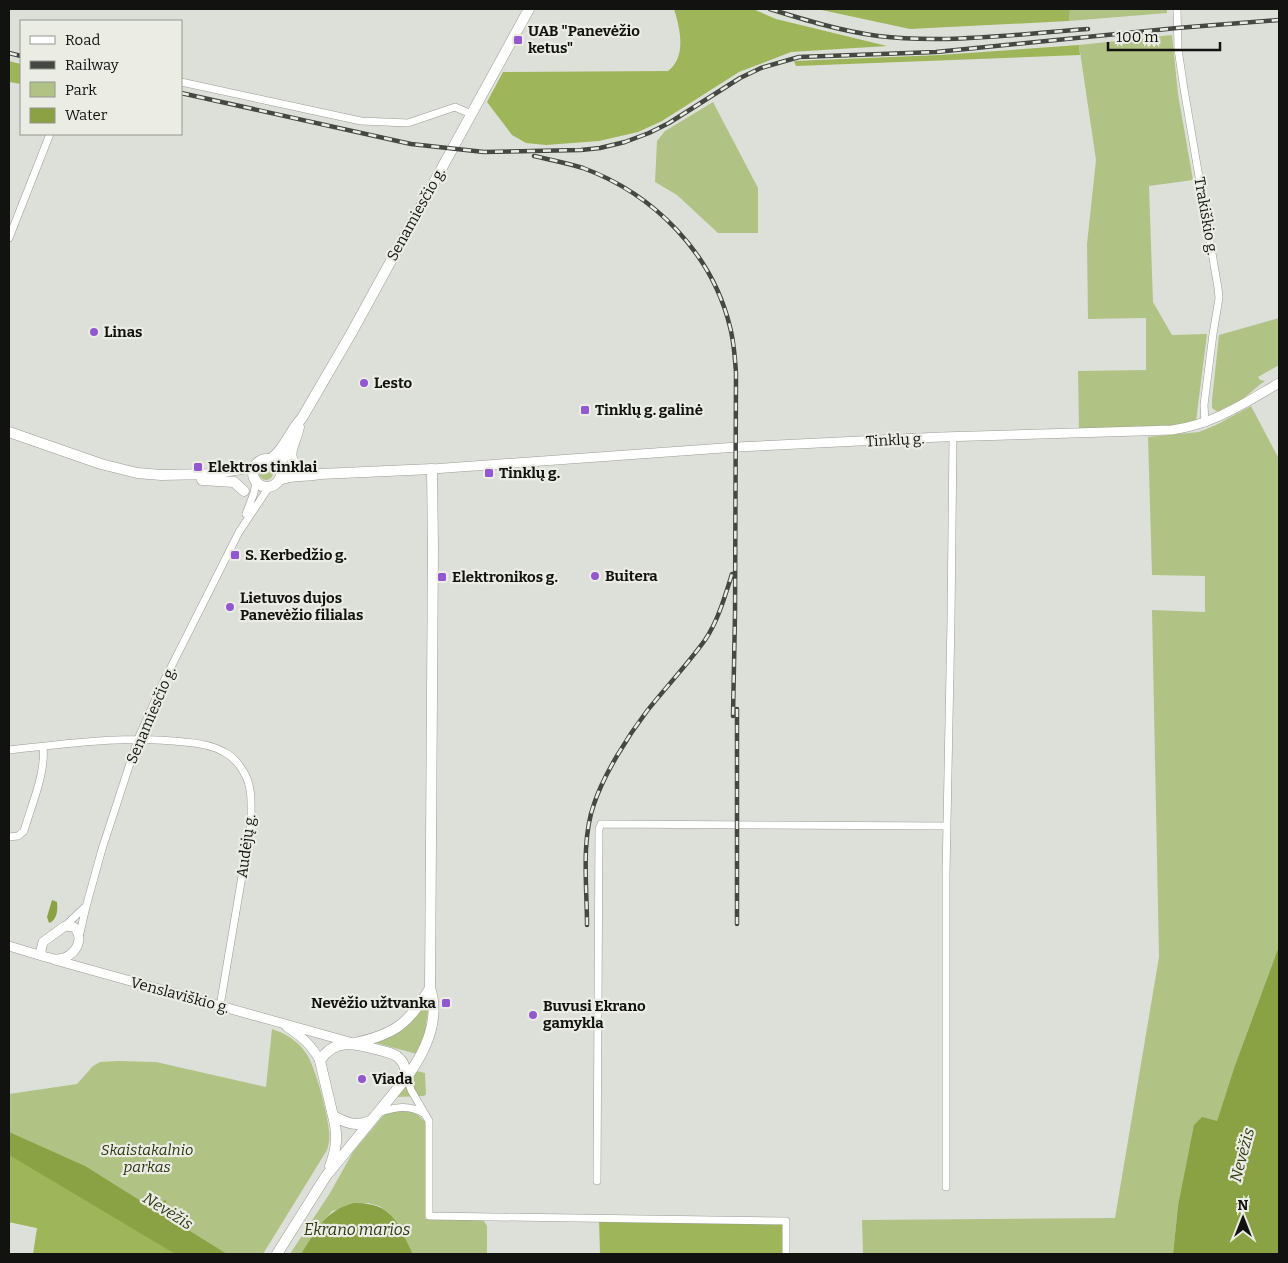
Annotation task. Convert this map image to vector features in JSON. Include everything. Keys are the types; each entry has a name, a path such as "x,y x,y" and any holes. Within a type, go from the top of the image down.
{"main road":[{"name":"Senamiesčio g.","path":"269,487 279,480 279,468 300,422 352,332 529,9"},
{"name":"Tinklų g.","path":"279,480 285,477 320,474 432,469 737,447 952,437 1172,430 1205,423 1231,411 1279,383"},
{"name":"Senamiesčio g.","path":"255,480 254,468 260,462 268,460 276,454 300,422"},
{"name":"Senamiesčio g.","path":"291,460 300,422"},
{"path":"9,432 65,453 117,469 149,475 210,474 254,468"},
{"path":"268,460 274,462 279,468"},
{"name":"Tinklų g.","path":"291,460 294,465 303,470"},
{"name":"Tinklų g.","path":"279,468 320,474"},
{"path":"277,1254 326,1176 420,1059 431,1027 433,998 430,988 432,469"},
{"path":"210,474 255,480 262,486 269,487"},
{"path":"180,475 191,479 228,481 239,485 244,491"},
{"path":"24,950 43,942 65,926 74,927 79,937 74,953 79,967"},
{"path":"42,956 43,942"},
{"path":"9,946 55,960 66,958 74,953"},
{"name":"Venslaviškio g.","path":"55,960 353,1043"},
{"path":"326,1176 337,1143 333,1116 320,1061 325,1053 333,1047 384,1034 399,1026 415,1012 430,988"},
{"name":"Venslaviškio g.","path":"281,1023 305,1039 314,1049 320,1061"},
{"path":"353,1043 394,1055 401,1060 407,1077"},
{"path":"333,1116 349,1124 356,1125 373,1117"}],"street":[{"name":"Trakiškio g.","path":"1177,9 1178,49 1219,298 1212,334 1204,405 1205,423"},
{"path":"182,82 361,121 408,123 455,107 471,114"},
{"path":"9,238 50,135"},
{"path":"946,1187 947,826 952,437"},
{"name":"Senamiesčio g.","path":"241,524 251,502 255,480"},
{"name":"Senamiesčio g.","path":"79,937 86,907 138,739 163,682 239,532 269,487"},
{"name":"Senamiesčio g.","path":"239,532 246,504 244,491"},
{"name":"Audėjų g.","path":"9,750 138,739 169,740 213,747 227,753 235,760 249,783 251,823 220,1006"},
{"path":"9,836 18,836 24,831 44,760 43,747"},
{"path":"597,1181 599,829 602,824 947,826"},
{"path":"65,926 86,907"},
{"path":"407,1077 410,1090 429,1121 429,1216 786,1221 786,1254"},
{"path":"373,1117 393,1108 408,1107 418,1110 427,1116"}],"green space":[{"path":"1070,9 1167,9 1167,13 1069,21"},
{"path":"1172,35 1178,94 1193,180 1149,186 1153,302 1172,335 1207,334 1196,421 1176,425 1079,429 1078,371 1146,370 1146,318 1088,319 1087,244 1096,160 1079,45"},
{"path":"713,102 758,188 758,233 718,233 677,195 655,182 657,141 665,131"},
{"path":"1279,318 1279,365 1258,377 1260,380 1265,381 1236,404 1216,411 1212,408 1212,400 1219,335"},
{"path":"1251,406 1279,459 1279,946 1234,1068 1217,1121 1178,1206 1173,1254 863,1254 862,1220 1115,1218 1159,957 1152,610 1205,612 1205,576 1152,575 1148,437 1199,432"},
{"path":"263,466 269,466 273,473 269,480 263,480 259,476 259,470"},
{"path":"430,997 424,1039 417,1054 376,1043 394,1035 408,1025"},
{"name":"Skaistakalnio parkas","path":"272,1029 295,1041 310,1059 324,1102 329,1143 327,1150 263,1254 133,1254 9,1222 9,1094 77,1084 93,1066 100,1062 118,1061 156,1062 266,1087"},
{"path":"417,1071 425,1073 426,1094 424,1096 397,1097"},
{"path":"397,1111 412,1112 425,1122 425,1219 483,1220 487,1226 487,1254 413,1254 389,1213 379,1206 368,1203 332,1211 301,1254 290,1254 330,1193 353,1152 382,1117 387,1113"}],"shaded area":[{"path":"674,9 753,9 776,19 887,46 791,52 739,72 662,121 638,132 599,141 546,145 526,143 512,135 487,102 503,72 668,71 678,58 680,50 680,33"},
{"path":"817,9 1070,9 1069,21 910,29"},
{"path":"1079,45 1080,55 796,66 794,61 940,55"},
{"path":"9,61 20,64 20,84 9,82"},
{"path":"9,1155 175,1254 33,1254 37,1228 9,1222"},
{"path":"599,1218 786,1221 786,1254 600,1254"}],"water":[{"path":"52,900 57,902 57,911 54,920 49,923 47,917"},
{"name":"Nevėžis","path":"1279,946 1279,1254 1173,1254 1178,1206 1194,1125 1202,1117 1217,1121 1234,1068"},
{"path":"9,1132 85,1166 152,1208 165,1200 164,1215 227,1254 175,1254 9,1155"},
{"name":"Ekrano marios","path":"354,1203 367,1204 386,1211 398,1224 413,1254 301,1254 328,1216"}],"railway":[{"path":"770,9 850,31 904,38 956,39 1088,29"},
{"path":"182,93 411,144 484,152 581,150 625,142 649,133 669,123 740,78 761,68 799,57 936,52 1177,28 1279,20"},
{"path":"9,53 20,56"},
{"path":"534,156 583,168 609,179 633,193 656,210 694,251 709,275 721,300 731,333 736,373 733,716"},
{"path":"587,925 587,833 598,792 617,756 640,721 710,633 721,608 732,574"},
{"path":"737,709 737,924"}],"place":[{"name":"UAB \"Panevėžio ketus\"","path":"518,40"},
{"name":"Linas","path":"94,332"},
{"name":"Lesto","path":"364,383"},
{"name":"Tinklų g. galinė","path":"585,410"},
{"name":"Elektros tinklai","path":"198,467"},
{"name":"Tinklų g.","path":"489,473"},
{"name":"S. Kerbedžio g.","path":"235,555"},
{"name":"Buitera","path":"595,576"},
{"name":"Elektronikos g.","path":"442,577"},
{"name":"Lietuvos dujos Panevėžio filialas","path":"230,607"},
{"name":"Nevėžio užtvanka","path":"446,1003"},
{"name":"Buvusi Ekrano gamykla","path":"533,1015"},
{"name":"Viada","path":"362,1079"}]}
